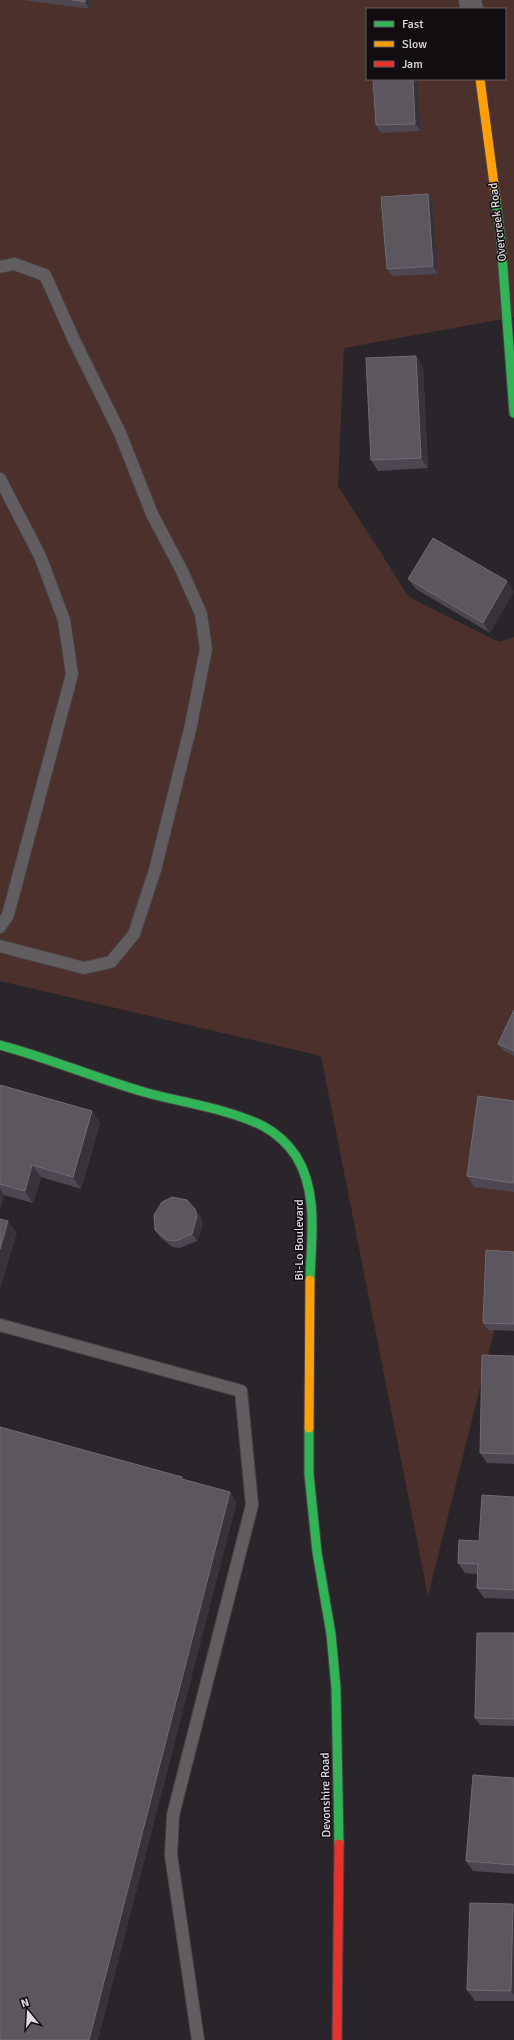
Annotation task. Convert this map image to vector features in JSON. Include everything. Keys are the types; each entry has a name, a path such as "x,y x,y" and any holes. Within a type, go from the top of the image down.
{"street":[{"name":"Overcreek Road","path":"480,80 501,241 514,413"},
{"name":"Bi-Lo Boulevard","path":"0,1044 144,1092 244,1118 275,1133 290,1147 298,1159 310,1186 311,1201 309,1474 317,1552"},
{"name":"Devonshire Road","path":"317,1552 331,1634 336,1688 339,1799 337,2040"}],"lane":[{"path":"0,267 14,264 45,275 74,340 120,433 152,514 182,571 201,614 206,650 191,725 155,870 134,934 111,962 84,968 0,946"},
{"path":"0,479 43,563 64,620 72,674 8,915 0,926"},
{"path":"0,1325 241,1391 252,1505 173,1815 171,1855 198,2040"}],"shaded area":[{"path":"0,0 514,0 514,317 344,348 338,486 409,597 499,642 514,637 514,1252 428,1596 321,1056 0,981"}],"building":[{"path":"72,0 85,0 85,2"},
{"path":"373,80 413,80 415,124 376,125"},
{"path":"428,194 433,266 387,269 381,197"},
{"path":"416,356 421,458 371,460 366,358"},
{"path":"433,538 507,581 483,623 408,579"},
{"path":"514,1010 514,1051 498,1044"},
{"path":"0,1085 92,1111 73,1177 32,1165 25,1191 0,1184"},
{"path":"478,1096 514,1101 513,1183 467,1176"},
{"path":"172,1197 187,1200 195,1209 197,1216 192,1234 175,1241 167,1240 155,1230 154,1215 162,1202"},
{"path":"0,1219 8,1221 0,1249"},
{"path":"486,1250 514,1252 514,1324 483,1323"},
{"path":"482,1355 514,1356 514,1454 480,1453"},
{"path":"0,1427 182,1477 182,1479 230,1492 89,2040 0,2040"},
{"path":"482,1495 514,1497 514,1590 477,1588 478,1564 458,1563 459,1540 479,1541"},
{"path":"477,1633 514,1633 514,1719 475,1718"},
{"path":"473,1775 514,1778 514,1865 466,1861"},
{"path":"470,1903 513,1904 511,1991 467,1990"}],"traffic: fast":[{"path":"496,199 501,241 514,413"},
{"path":"0,1045 144,1092 204,1106 234,1115 263,1126 277,1135 296,1156 308,1185 312,1217 310,1280"},
{"path":"309,1428 309,1474 317,1552 331,1634 336,1688 339,1844"}],"traffic: slow":[{"path":"480,80 496,199"},
{"path":"309,1428 310,1280"}],"traffic: jam":[{"path":"337,2040 339,1844"}]}
